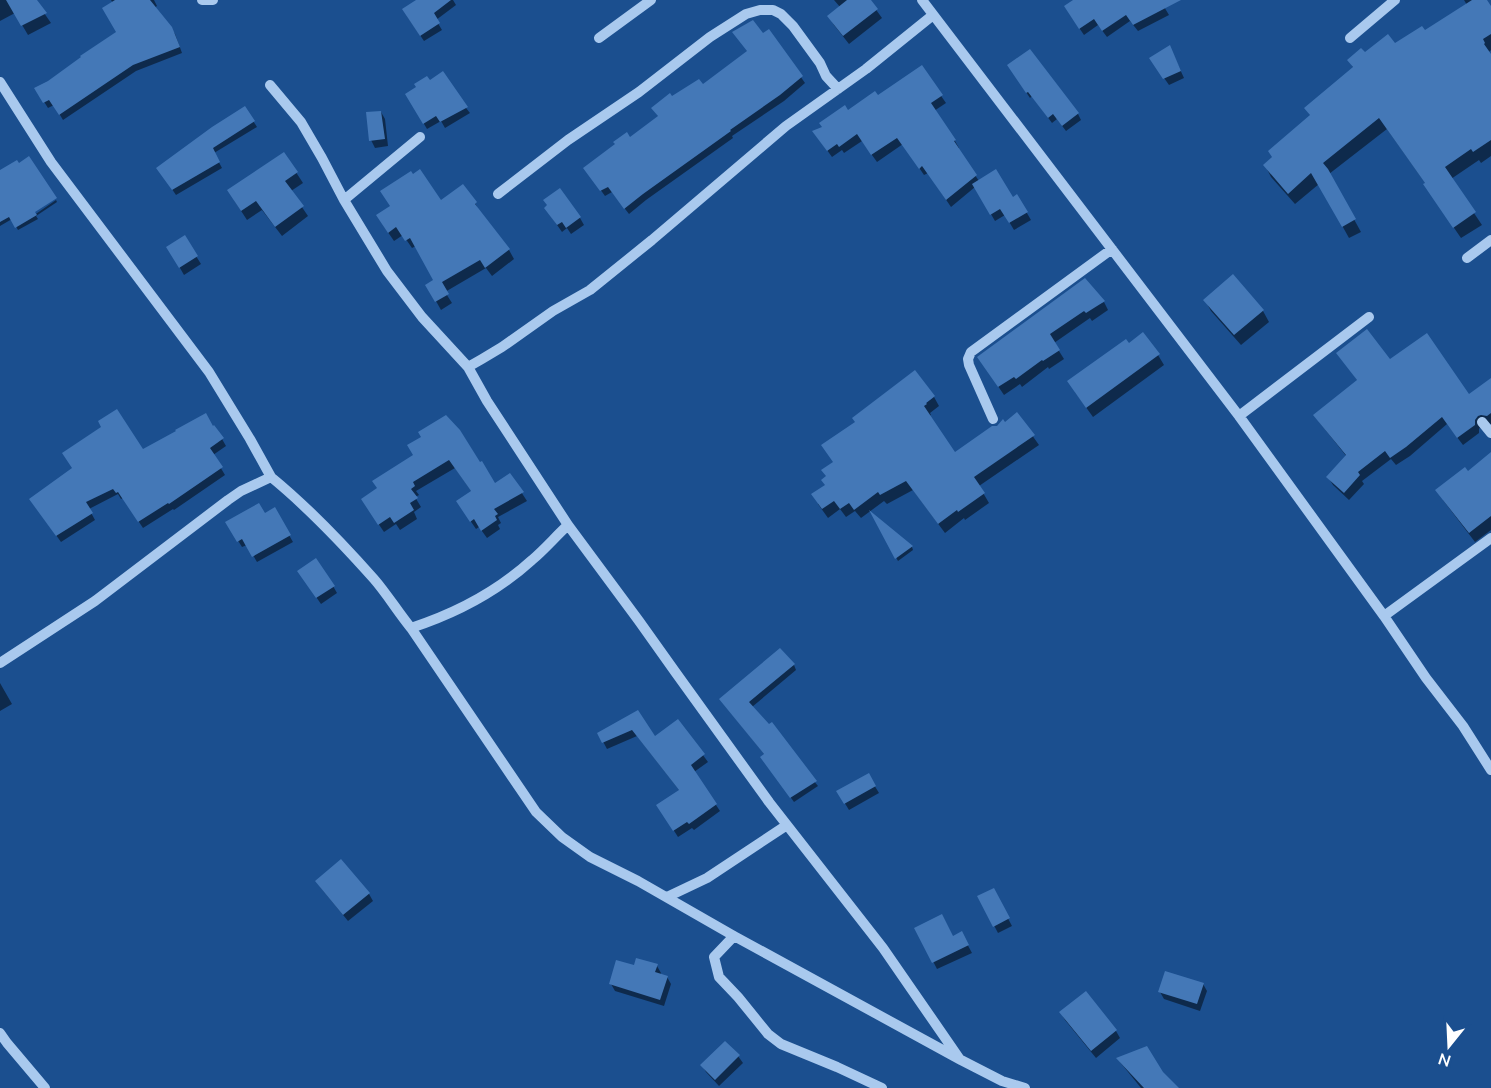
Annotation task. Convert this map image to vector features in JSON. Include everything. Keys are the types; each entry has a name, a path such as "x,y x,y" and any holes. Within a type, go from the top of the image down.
{"street":[{"path":"202,0 213,0"},
{"path":"599,39 651,0"},
{"path":"922,0 1239,416 1384,616 1426,678 1463,726 1491,770"},
{"path":"1350,38 1395,0"},
{"path":"498,194 568,140 639,92 710,37 746,14 760,10 773,10 781,15 793,26 820,63 826,76 838,89"},
{"path":"468,367 502,347 553,311 590,290 786,126 866,69 933,15"},
{"path":"0,82 51,162 209,372 271,477 308,509 376,581 411,628 536,813 562,837 590,857 667,897 961,1060 1002,1081 1025,1088"},
{"path":"270,85 301,122 387,271 422,317 468,367 487,401 568,525 787,825 882,948 961,1060"},
{"path":"344,200 420,137"},
{"path":"1467,258 1491,240"},
{"path":"993,419 969,365 968,359 971,352 1112,249"},
{"path":"1239,416 1369,317"},
{"path":"1482,422 1491,433"},
{"path":"0,663 94,601 241,491 271,477"},
{"path":"411,628 470,603 512,577 533,560 568,525"},
{"path":"1384,616 1491,538"},
{"path":"667,897 707,878 787,825"},
{"path":"734,936 714,957 719,977 768,1034 781,1044 882,1088"},
{"path":"0,1033 45,1088"}],"building":[{"path":"6,0 37,0 47,13 21,26"},
{"path":"115,0 150,0 172,27 180,47 133,65 59,115 49,100 43,103 34,88 48,81 116,32 102,8"},
{"path":"416,0 451,0 434,13 440,23 420,36 402,9"},
{"path":"847,0 871,0 878,9 843,36 827,16"},
{"path":"1073,0 1181,0 1133,25 1126,15 1102,31 1094,19 1079,29 1064,6"},
{"path":"1472,0 1487,0 1491,6 1491,34 1483,39 1491,54 1491,140 1473,152 1471,149 1445,167 1476,212 1453,228 1423,184 1425,183 1379,118 1323,163 1356,219 1342,227 1311,173 1288,194 1263,165 1272,157 1268,151 1310,115 1304,108 1353,67 1347,60 1361,48 1365,52 1388,34 1395,43 1422,26 1425,30"},
{"path":"753,20 763,33 769,29 803,76 624,209 608,187 600,191 583,168 627,132 630,137 658,116 651,108 670,93 672,96 699,79 703,84 747,51 732,32"},
{"path":"1170,45 1181,71 1163,79 1149,58"},
{"path":"1030,49 1079,113 1062,126 1053,114 1048,118 1028,92 1026,93 1007,65"},
{"path":"922,65 943,95 931,103 977,175 946,200 922,166 919,169 897,138 871,155 857,134 839,147 837,144 827,151 812,131 822,127 819,123 845,105 848,110 875,91 878,95"},
{"path":"443,71 468,107 440,122 436,116 423,124 405,94 416,87 414,84 427,76 430,80"},
{"path":"245,106 255,121 213,148 220,162 172,190 156,168"},
{"path":"381,111 385,139 369,141 366,112"},
{"path":"284,152 298,172 285,181 304,206 275,227 256,201 241,211 227,190"},
{"path":"29,156 57,198 35,212 37,215 15,228 9,217 0,222 0,170 17,160 19,163"},
{"path":"420,169 441,200 463,184 477,202 475,204 510,249 485,268 480,260 442,282 449,294 435,302 425,285 433,280 410,238 405,241 396,227 388,233 376,215 390,206 380,191 411,171 413,174"},
{"path":"996,169 1013,197 1017,194 1028,212 1009,223 1000,209 990,215 972,184"},
{"path":"560,188 581,217 566,228 562,222 557,225 544,208 547,205 543,200"},
{"path":"185,235 198,256 179,268 166,247"},
{"path":"1233,274 1264,310 1234,335 1203,300"},
{"path":"1085,278 1105,301 1086,313 1084,311 1050,334 1060,350 1016,379 1014,377 998,387 977,357"},
{"path":"1367,329 1390,359 1427,333 1469,394 1491,378 1491,413 1487,416 1478,416 1475,425 1457,438 1442,417 1390,458 1385,451 1358,472 1360,475 1344,493 1326,477 1346,455 1313,415 1357,380 1336,353"},
{"path":"1143,332 1160,354 1086,408 1067,381 1126,339 1129,343"},
{"path":"915,370 935,396 924,406 955,452 992,426 997,426 1003,419 1005,422 1017,412 1035,435 974,477 985,493 938,524 906,481 880,495 878,492 854,510 849,503 840,509 834,501 822,509 811,494 825,485 821,480 826,476 821,470 833,462 821,445 855,422 852,418"},
{"path":"117,409 143,449 206,413 213,426 224,438 210,448 223,467 138,522 118,492 116,493 113,489 86,502 93,513 56,536 29,499 72,468 62,453 101,427 98,421"},
{"path":"446,415 460,430 495,483 510,473 524,492 494,509 498,514 495,516 497,520 481,531 474,519 470,522 456,501 471,491 449,460 413,482 415,486 411,489 418,498 410,503 414,510 394,523 390,517 378,525 361,499 377,488 372,481 413,455 407,445 421,437 418,432"},
{"path":"1491,452 1491,516 1469,533 1435,490 1465,467 1468,471"},
{"path":"259,503 265,513 275,507 291,535 252,557 242,539 237,542 225,522"},
{"path":"869,510 913,546 895,559"},
{"path":"316,558 335,586 316,598 297,571"},
{"path":"780,648 795,664 749,702 769,724 772,722 817,781 790,798 760,757 764,754 719,699"},
{"path":"638,710 655,736 678,719 705,754 691,765 717,804 689,824 687,822 673,831 656,805 679,790 632,730 602,743 597,733"},
{"path":"869,773 876,786 844,804 836,791"},
{"path":"341,859 370,893 343,915 315,881"},
{"path":"994,888 1010,918 993,927 977,896"},
{"path":"942,914 953,936 962,931 969,945 932,963 914,928"},
{"path":"636,958 658,964 655,972 668,976 660,1000 609,984 616,960 634,965"},
{"path":"1165,971 1204,983 1197,1004 1158,992"},
{"path":"1086,991 1117,1030 1091,1051 1059,1012"},
{"path":"725,1041 740,1055 715,1080 700,1065"},
{"path":"1147,1046 1163,1072 1179,1088 1144,1088 1116,1058"}]}
